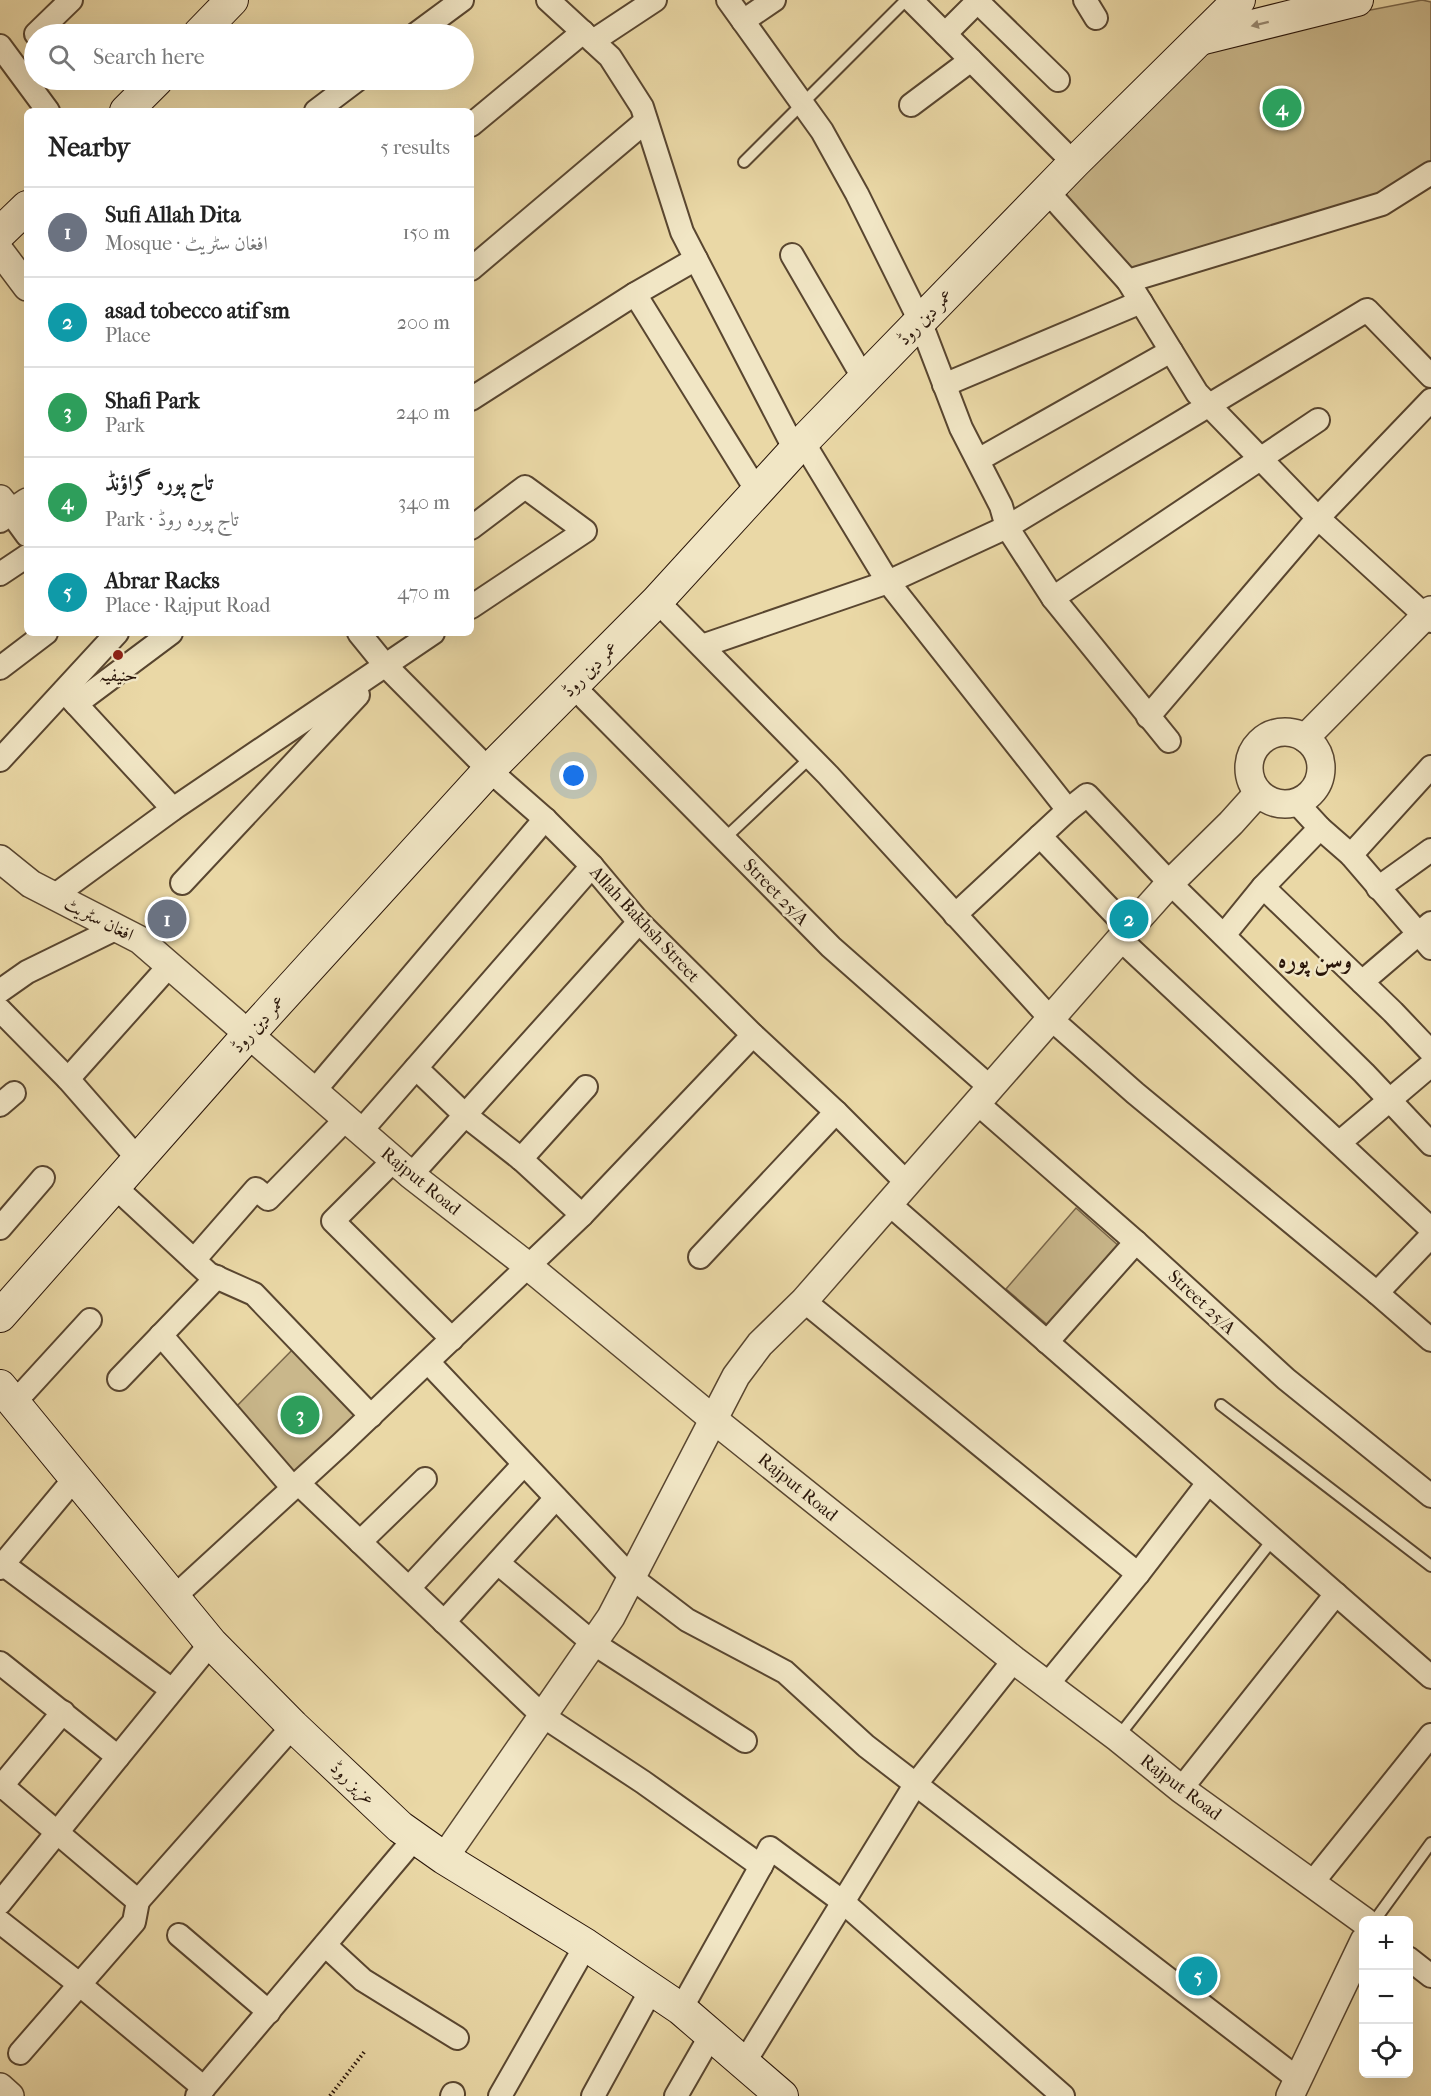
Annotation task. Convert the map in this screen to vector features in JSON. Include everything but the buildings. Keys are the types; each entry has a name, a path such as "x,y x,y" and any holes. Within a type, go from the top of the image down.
{"main road":[{"path":"209,24 232,0"},
{"name":"عمر دین روڈ","path":"0,1316 248,1035 489,770 657,601 799,446 920,321 1074,163 1239,0"},
{"path":"1199,39 1357,0"},
{"path":"129,108 147,90"},
{"path":"0,233 24,210"},
{"name":"عزیز روڈ","path":"7,1394 211,1643 293,1726 400,1827 444,1858 586,1945 681,2009 744,2063 770,2092"}],"street":[{"path":"46,24 71,0"},
{"path":"430,24 462,0"},
{"path":"548,0 610,57 642,107 682,232 799,446 888,582 1068,810"},
{"path":"474,123 588,37 655,0"},
{"path":"728,0 822,130 857,194 920,321 961,428 1001,506 1007,526 1053,598 1169,741"},
{"path":"743,21 774,0"},
{"path":"911,0 1074,163"},
{"path":"945,34 979,1 1058,80"},
{"path":"24,42 5,53 24,79"},
{"path":"911,105 971,60"},
{"path":"32,90 46,108"},
{"path":"320,108 344,90"},
{"path":"474,266 646,121"},
{"path":"1128,281 1382,204 1431,173"},
{"path":"1047,191 1128,281 1197,393 1318,518 1429,616 1305,738"},
{"path":"0,251 24,283"},
{"path":"792,255 864,379"},
{"path":"474,397 635,294 696,259"},
{"path":"635,294 757,491"},
{"path":"944,385 1141,302"},
{"path":"702,646 888,582 1007,526 1367,310 1431,376"},
{"path":"978,460 1172,351"},
{"path":"1148,717 1318,518 1431,400"},
{"path":"1053,598 1318,420"},
{"path":"474,526 525,488 585,531 474,606"},
{"path":"9,509 24,531"},
{"path":"0,574 24,558"},
{"path":"657,601 811,758 1050,1018 1135,1093 1431,1340"},
{"path":"0,668 42,636"},
{"path":"4,747 70,697 166,636"},
{"name":"Allah Bakhsh Street","path":"361,636 385,665 489,770 545,819 592,866 639,922 906,1182"},
{"path":"54,896 173,809 428,636"},
{"path":"70,697 108,637"},
{"path":"182,883 385,665"},
{"name":"Street 25/A","path":"573,686 831,947 1136,1242 1286,1379 1431,1496"},
{"path":"70,697 173,809"},
{"path":"1285,732 1298,734 1317,751 1321,768 1317,786 1312,793 1297,803 1276,804 1258,793 1251,781 1249,767 1251,754 1260,742 1271,735 1285,732"},
{"path":"1351,855 1431,767"},
{"path":"444,1858 611,1617 736,1376 760,1344 804,1301 1170,883 1258,793"},
{"path":"955,915 1087,795 1170,883 1431,1144"},
{"path":"1297,803 1320,828 1351,855 1378,888 1427,935 1362,982"},
{"path":"315,1090 545,819"},
{"path":"1224,935 1263,887 1320,828"},
{"path":"1040,836 1125,934 1339,1143 1431,1229"},
{"path":"1378,888 1431,850"},
{"name":"افغان سٹریٹ","path":"0,859 30,884 140,940 248,1035"},
{"path":"194,1260 256,1189 268,1199 416,1068 592,866"},
{"path":"1263,887 1431,1052"},
{"path":"452,1339 333,1221 465,1115 639,922"},
{"path":"0,991 27,972 117,928"},
{"path":"68,1079 169,966"},
{"path":"0,1010 68,1079 138,1159"},
{"name":"Rajput Road","path":"248,1035 403,1167 1014,1660 1118,1738 1181,1789 1359,1917"},
{"path":"173,1598 371,1416 582,1215 753,1035"},
{"path":"1339,1143 1431,1065"},
{"path":"416,1068 465,1115 521,1159 582,1215"},
{"path":"521,1159 585,1087"},
{"path":"700,1257 836,1112"},
{"path":"0,1228 43,1178"},
{"path":"114,1186 209,1274 254,1294 371,1416"},
{"path":"888,1203 1431,1677"},
{"path":"1377,1293 1431,1236"},
{"path":"1047,1342 1136,1242"},
{"path":"119,1379 217,1277"},
{"path":"804,1301 1138,1574"},
{"path":"7,1394 90,1320"},
{"path":"161,1335 296,1485 360,1542 543,1716 643,1782 761,1866"},
{"path":"428,1362 632,1578 687,1620 785,1672 866,1746 1294,2088 1359,1952"},
{"path":"409,1588 524,1464"},
{"path":"75,1478 1,1565 172,1690"},
{"path":"360,1542 425,1479"},
{"path":"1047,1685 1138,1574 1208,1483"},
{"path":"444,1622 556,1498"},
{"path":"498,1563 592,1643 745,1741"},
{"path":"1181,1789 1335,1594"},
{"path":"0,1903 211,1643"},
{"path":"744,2063 915,1785 1014,1660"},
{"path":"0,1663 118,1757"},
{"path":"63,1713 1,1786 138,1901"},
{"path":"21,2054 134,1922 138,1901 293,1726"},
{"path":"1312,1883 1431,1735"},
{"path":"0,1922 79,1984 201,2092 415,1838"},
{"path":"681,2009 770,1848 843,1902 1064,2096"},
{"path":"179,1935 268,2012"},
{"path":"500,2096 586,1945"},
{"path":"325,1946 363,1980 457,2038"},
{"path":"593,2096 651,1990"},
{"path":"676,2096 711,2035"},
{"path":"0,2087 10,2096"}],"lane":[{"path":"744,162 906,0"},
{"path":"724,839 811,758"},
{"path":"1221,1405 1431,1566"},
{"path":"1118,1738 1273,1539"},
{"path":"1378,1916 1431,1843"}],"path":[{"path":"330,2096 365,2050"}],"shaded area":[{"path":"1422,0 1431,2 1431,173 1382,204 1128,281 1047,191 1200,43"},
{"path":"1076,1208 1120,1247 1050,1327 1006,1289"},
{"path":"300,1342 371,1416 293,1488 229,1414"}],"place":[{"name":"تاج پورہ گراؤنڈ","path":"1282,108"},
{"name":"حنیفیہ","path":"118,655"},
{"name":"Sufi Allah Dita","path":"167,919"},
{"name":"asad tobecco atif sm","path":"1129,919"},
{"name":"Shafi Park","path":"300,1415"},
{"name":"Abrar Racks","path":"1198,1976"}],"district":[{"name":"وسن پورہ","path":"1315,960"}]}
